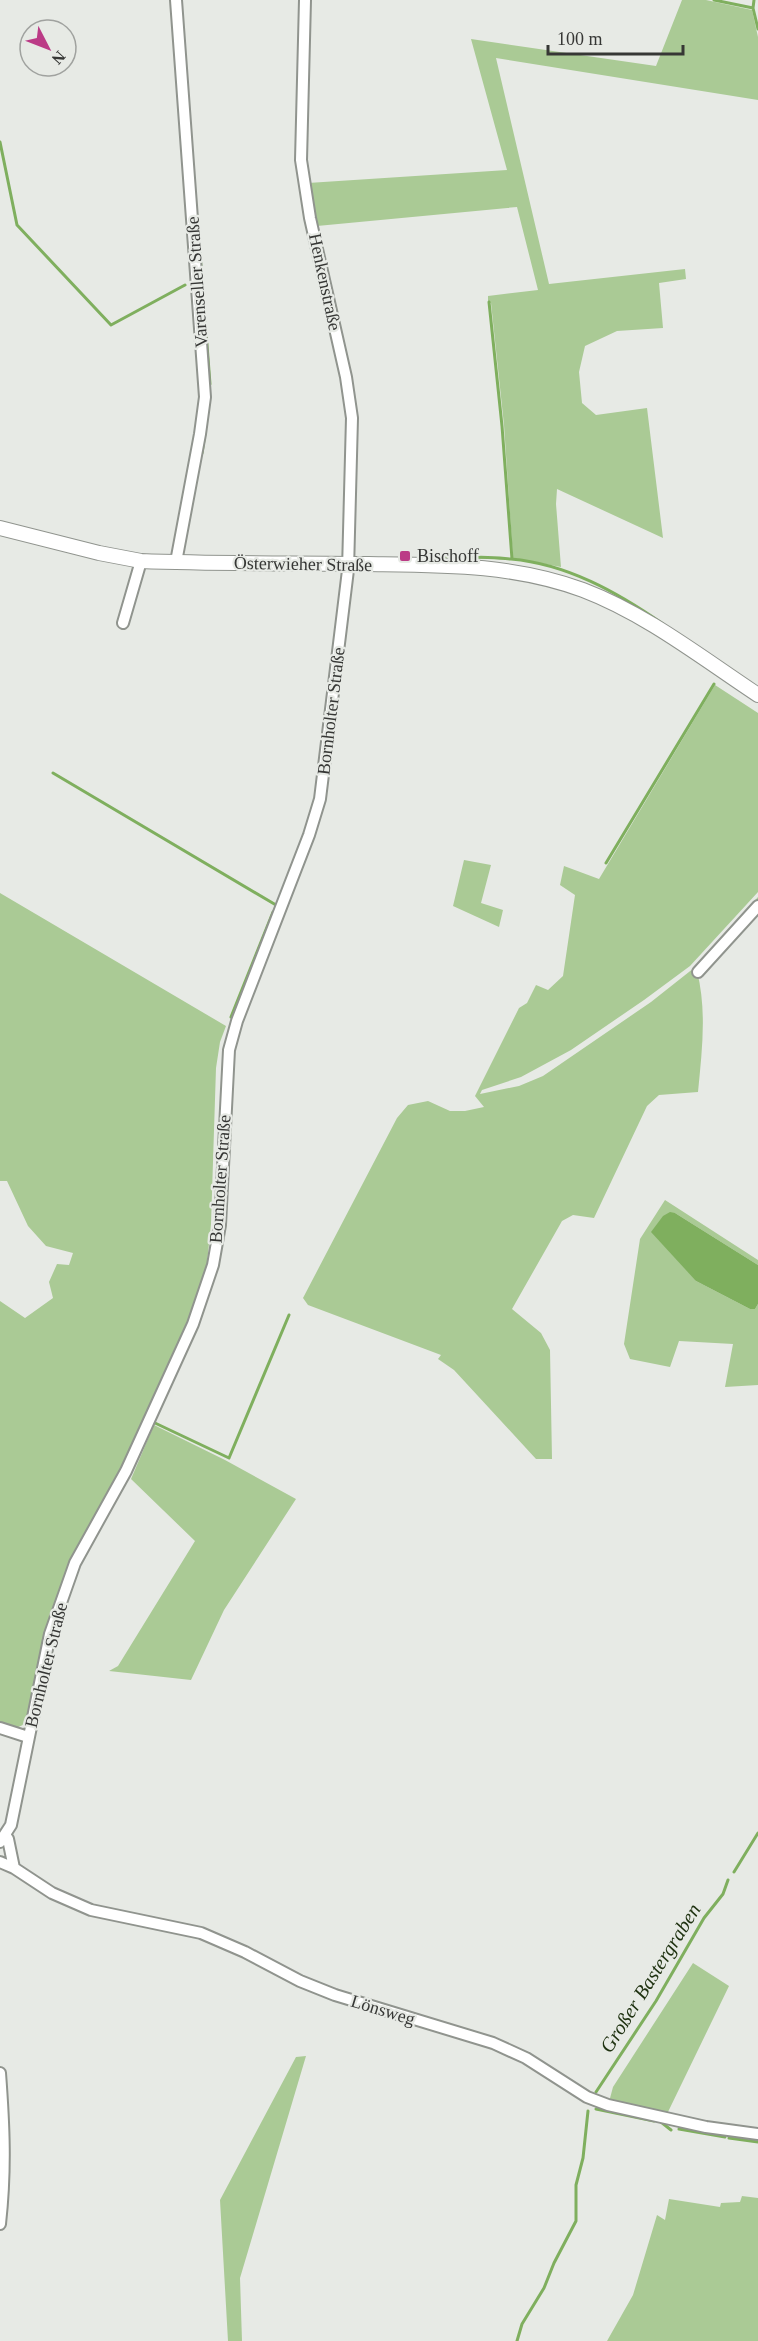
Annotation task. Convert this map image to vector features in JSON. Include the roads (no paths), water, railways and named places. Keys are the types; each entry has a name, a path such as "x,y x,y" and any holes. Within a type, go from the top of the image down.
{"street":[{"name":"Varenseller Straße","path":"176,0 205,397 176,562"},
{"name":"Henkenstraße","path":"305,0 300,160 352,418 349,564"},
{"name":"Österwieher Straße","path":"0,528 141,561 464,565 518,572 559,582 606,600 647,622 758,695"},
{"path":"123,623 141,561"},
{"name":"Bornholter Straße","path":"2,1839 11,1825 50,1634 75,1563 126,1471 193,1324 213,1265 220,1225 229,1050 237,1021 309,835 320,799 349,564"},
{"path":"698,972 758,906"},
{"path":"0,1728 28,1737"},
{"path":"2,1839 8,1839 14,1868"},
{"name":"Lönsweg","path":"0,1862 14,1868 52,1893 91,1910 201,1933 245,1952 300,1981 335,1995 493,2043 526,2058 587,2097 608,2105 706,2127 758,2134"},
{"path":"0,2073 5,2176 0,2224"}],"waterway":[{"path":"714,0 753,8"},
{"path":"754,0 753,8 758,29"},
{"path":"0,142 17,225 111,325 185,285"},
{"path":"197,215 210,384"},
{"path":"489,302 502,426 512,559"},
{"path":"202,453 205,433"},
{"path":"432,557 501,558 552,567 591,581 628,601 663,624"},
{"path":"606,863 714,684"},
{"path":"53,773 276,905"},
{"path":"231,1017 273,912"},
{"path":"155,1423 229,1458 289,1315"},
{"name":"Großer Bastergraben","path":"734,1872 758,1833"},
{"name":"Großer Bastergraben","path":"596,2092 656,2001 704,1918 723,1894 728,1880"},
{"path":"596,2109 654,2121"},
{"name":"Großer Bastergraben","path":"517,2341 522,2324 544,2288 576,2221 576,2185 583,2158 588,2111"},
{"path":"661,2122 671,2130"},
{"path":"679,2129 725,2137"},
{"path":"729,2138 758,2142"}],"place":[{"name":"Bischoff","path":"405,556"}]}
